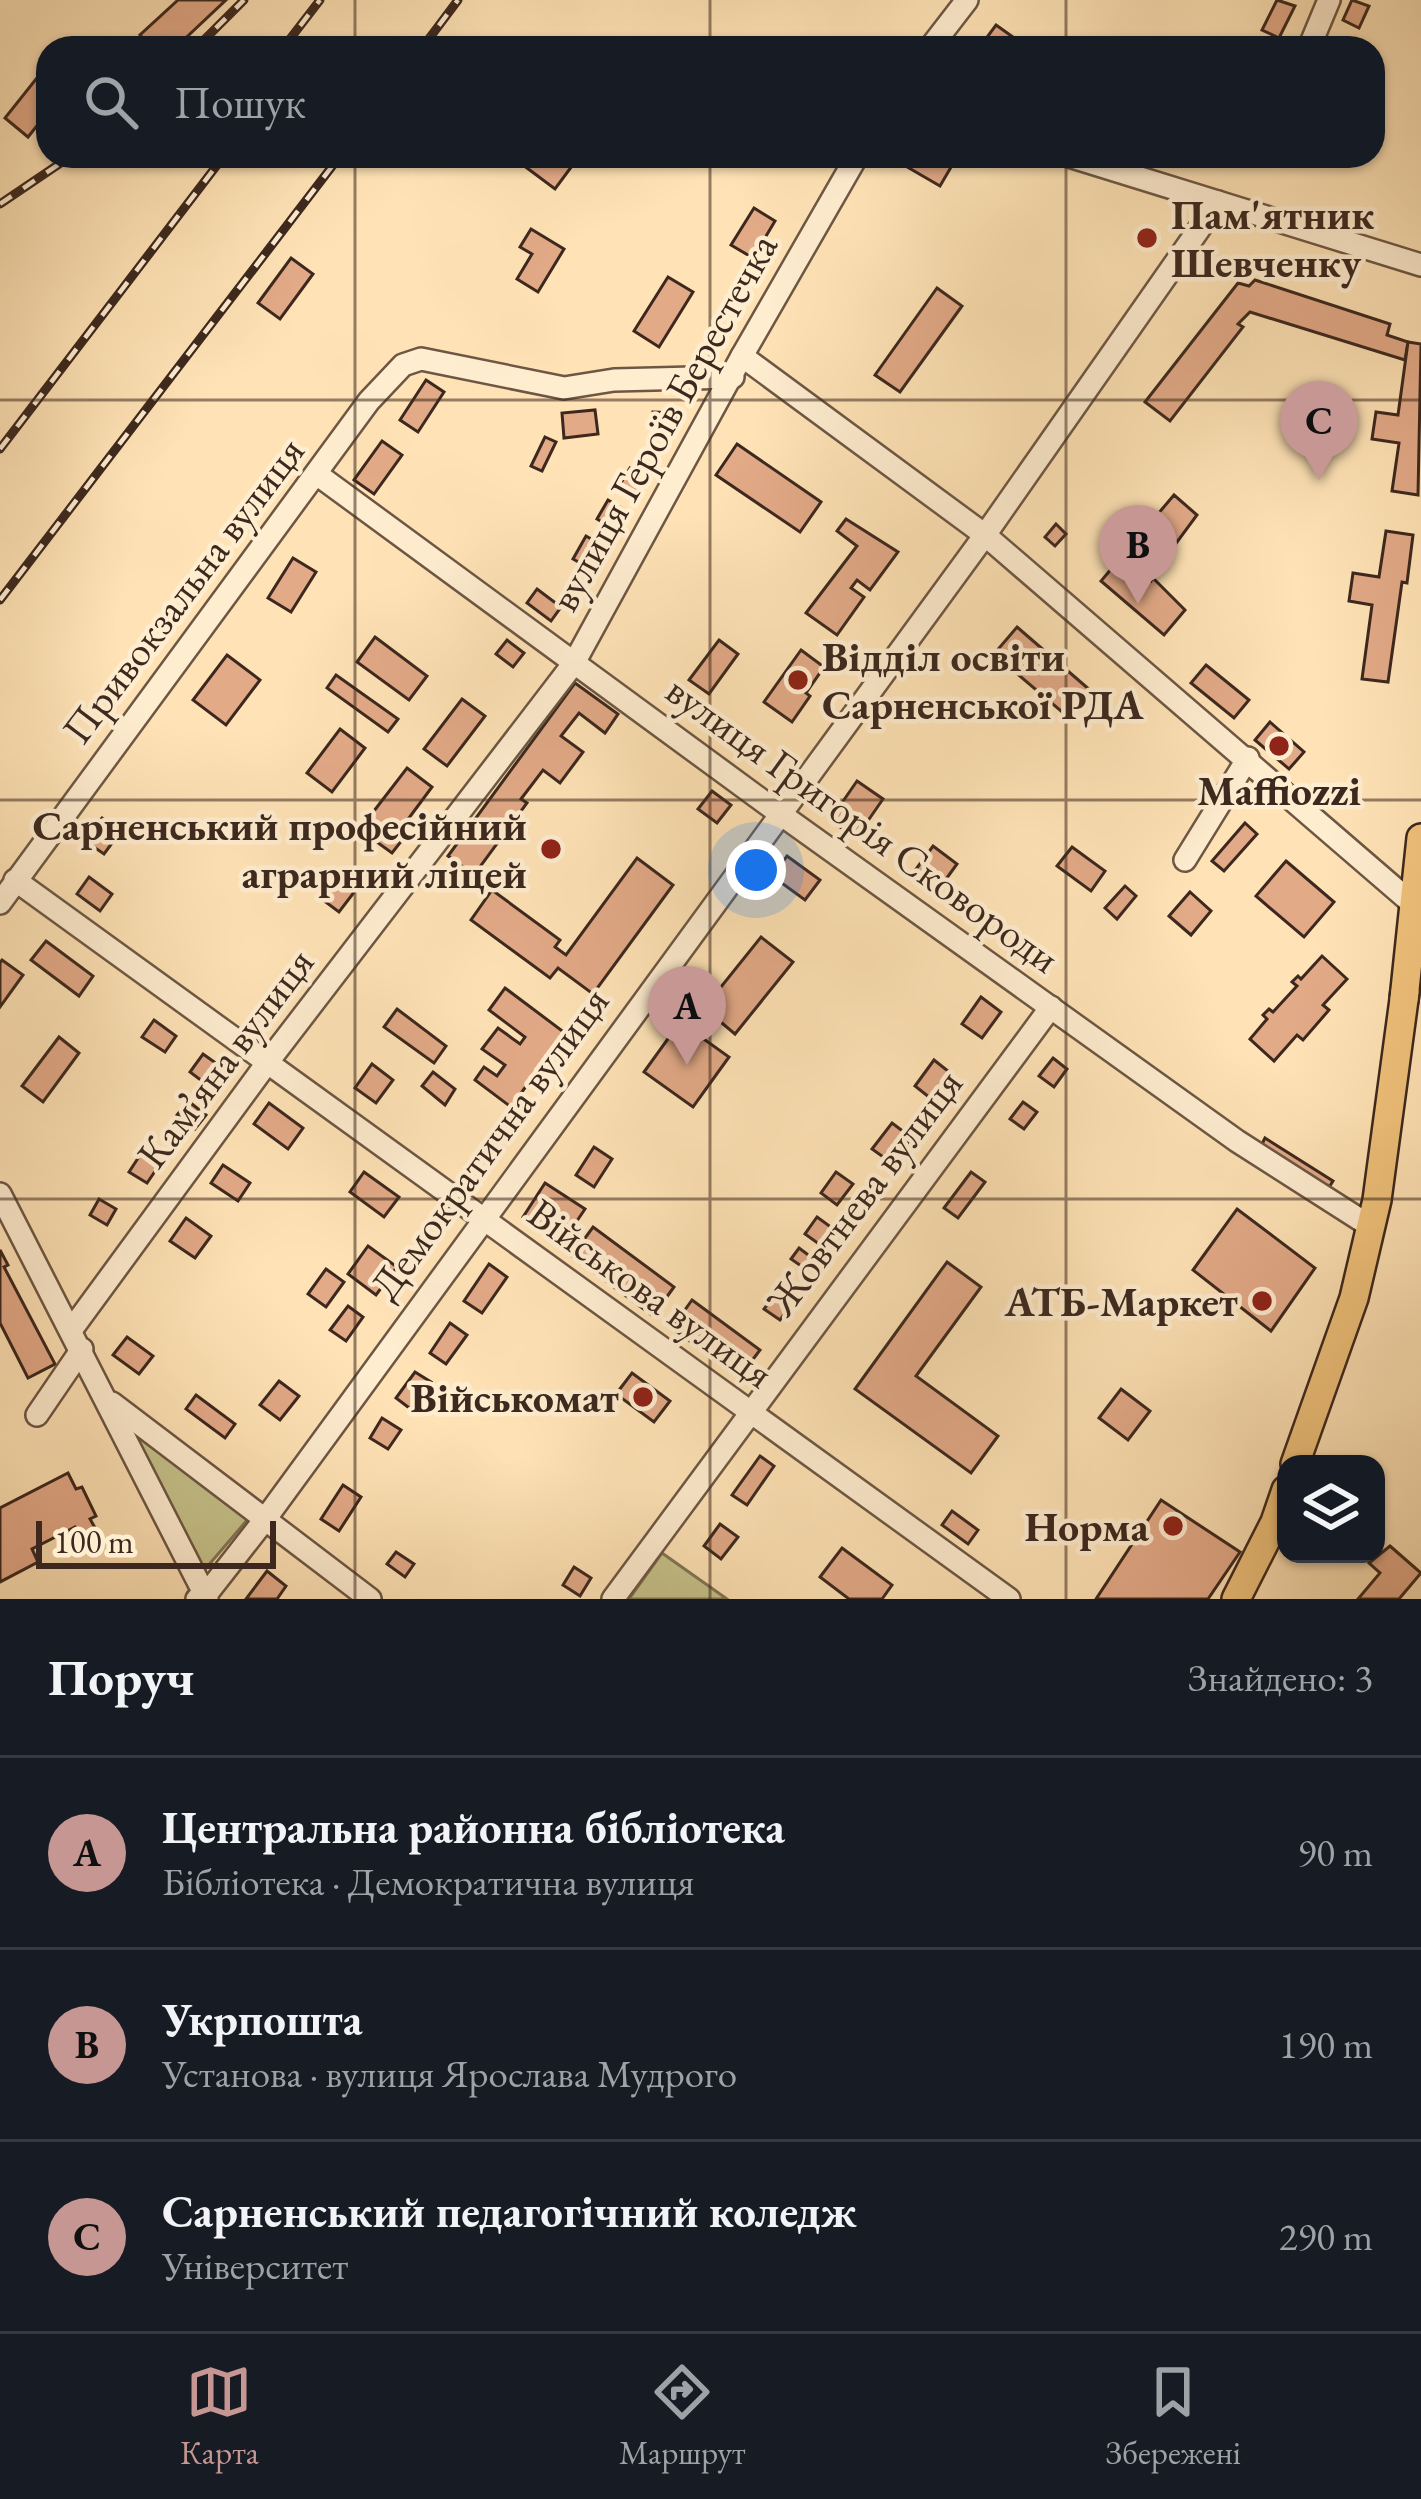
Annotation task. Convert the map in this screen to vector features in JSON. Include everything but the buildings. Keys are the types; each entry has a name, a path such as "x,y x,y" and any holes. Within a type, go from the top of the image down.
{"main road":[{"path":"1298,1455 1354,1298 1370,1226 1417,908 1421,838"},
{"path":"1236,1599 1277,1510"}],"street":[{"path":"939,36 967,0"},
{"path":"1315,36 1329,0"},
{"name":"вулиця Героїв Берестечка","path":"574,663 850,168"},
{"path":"1107,168 1421,265"},
{"name":"Демократична вулиця","path":"203,1598 985,535 1218,202"},
{"name":"Привокзальна вулиця","path":"0,903 369,401 404,365 421,359 450,362 565,388 737,367"},
{"path":"737,367 985,535 1417,908"},
{"name":"вулиця Григорія Сковороди","path":"318,475 1239,1143 1370,1226"},
{"name":"Камʼяна вулиця","path":"38,1415 77,1339 267,1063 574,663"},
{"path":"1185,860 1248,758"},
{"name":"Військова вулиця","path":"15,880 1009,1599"},
{"name":"Жовтнева вулиця","path":"613,1599 1051,1006"},
{"path":"0,1194 77,1339 203,1598"},
{"path":"106,1400 370,1599"}],"shaded area":[{"path":"124,1419 248,1519 201,1574"},
{"path":"662,1553 727,1599 629,1599"}],"railway":[{"path":"208,36 244,0"},
{"path":"292,36 320,0"},
{"path":"431,36 458,0"},
{"path":"0,204 53,168"},
{"path":"0,449 215,168"},
{"path":"0,600 331,168"}],"place":[{"name":"Пам'ятник Шевченку","path":"1147,238"},
{"name":"Сарненський педагогічний коледж","path":"1319,480"},
{"name":"Укрпошта","path":"1138,604"},
{"name":"Відділ освіти Сарненської РДА","path":"798,680"},
{"name":"Maffiozzi","path":"1279,746"},
{"name":"Сарненський професійний аграрний ліцей","path":"551,849"},
{"name":"Центральна районна бібліотека","path":"687,1065"},
{"name":"АТБ-Маркет","path":"1262,1301"},
{"name":"Військомат","path":"643,1397"},
{"name":"Норма","path":"1173,1526"}]}
